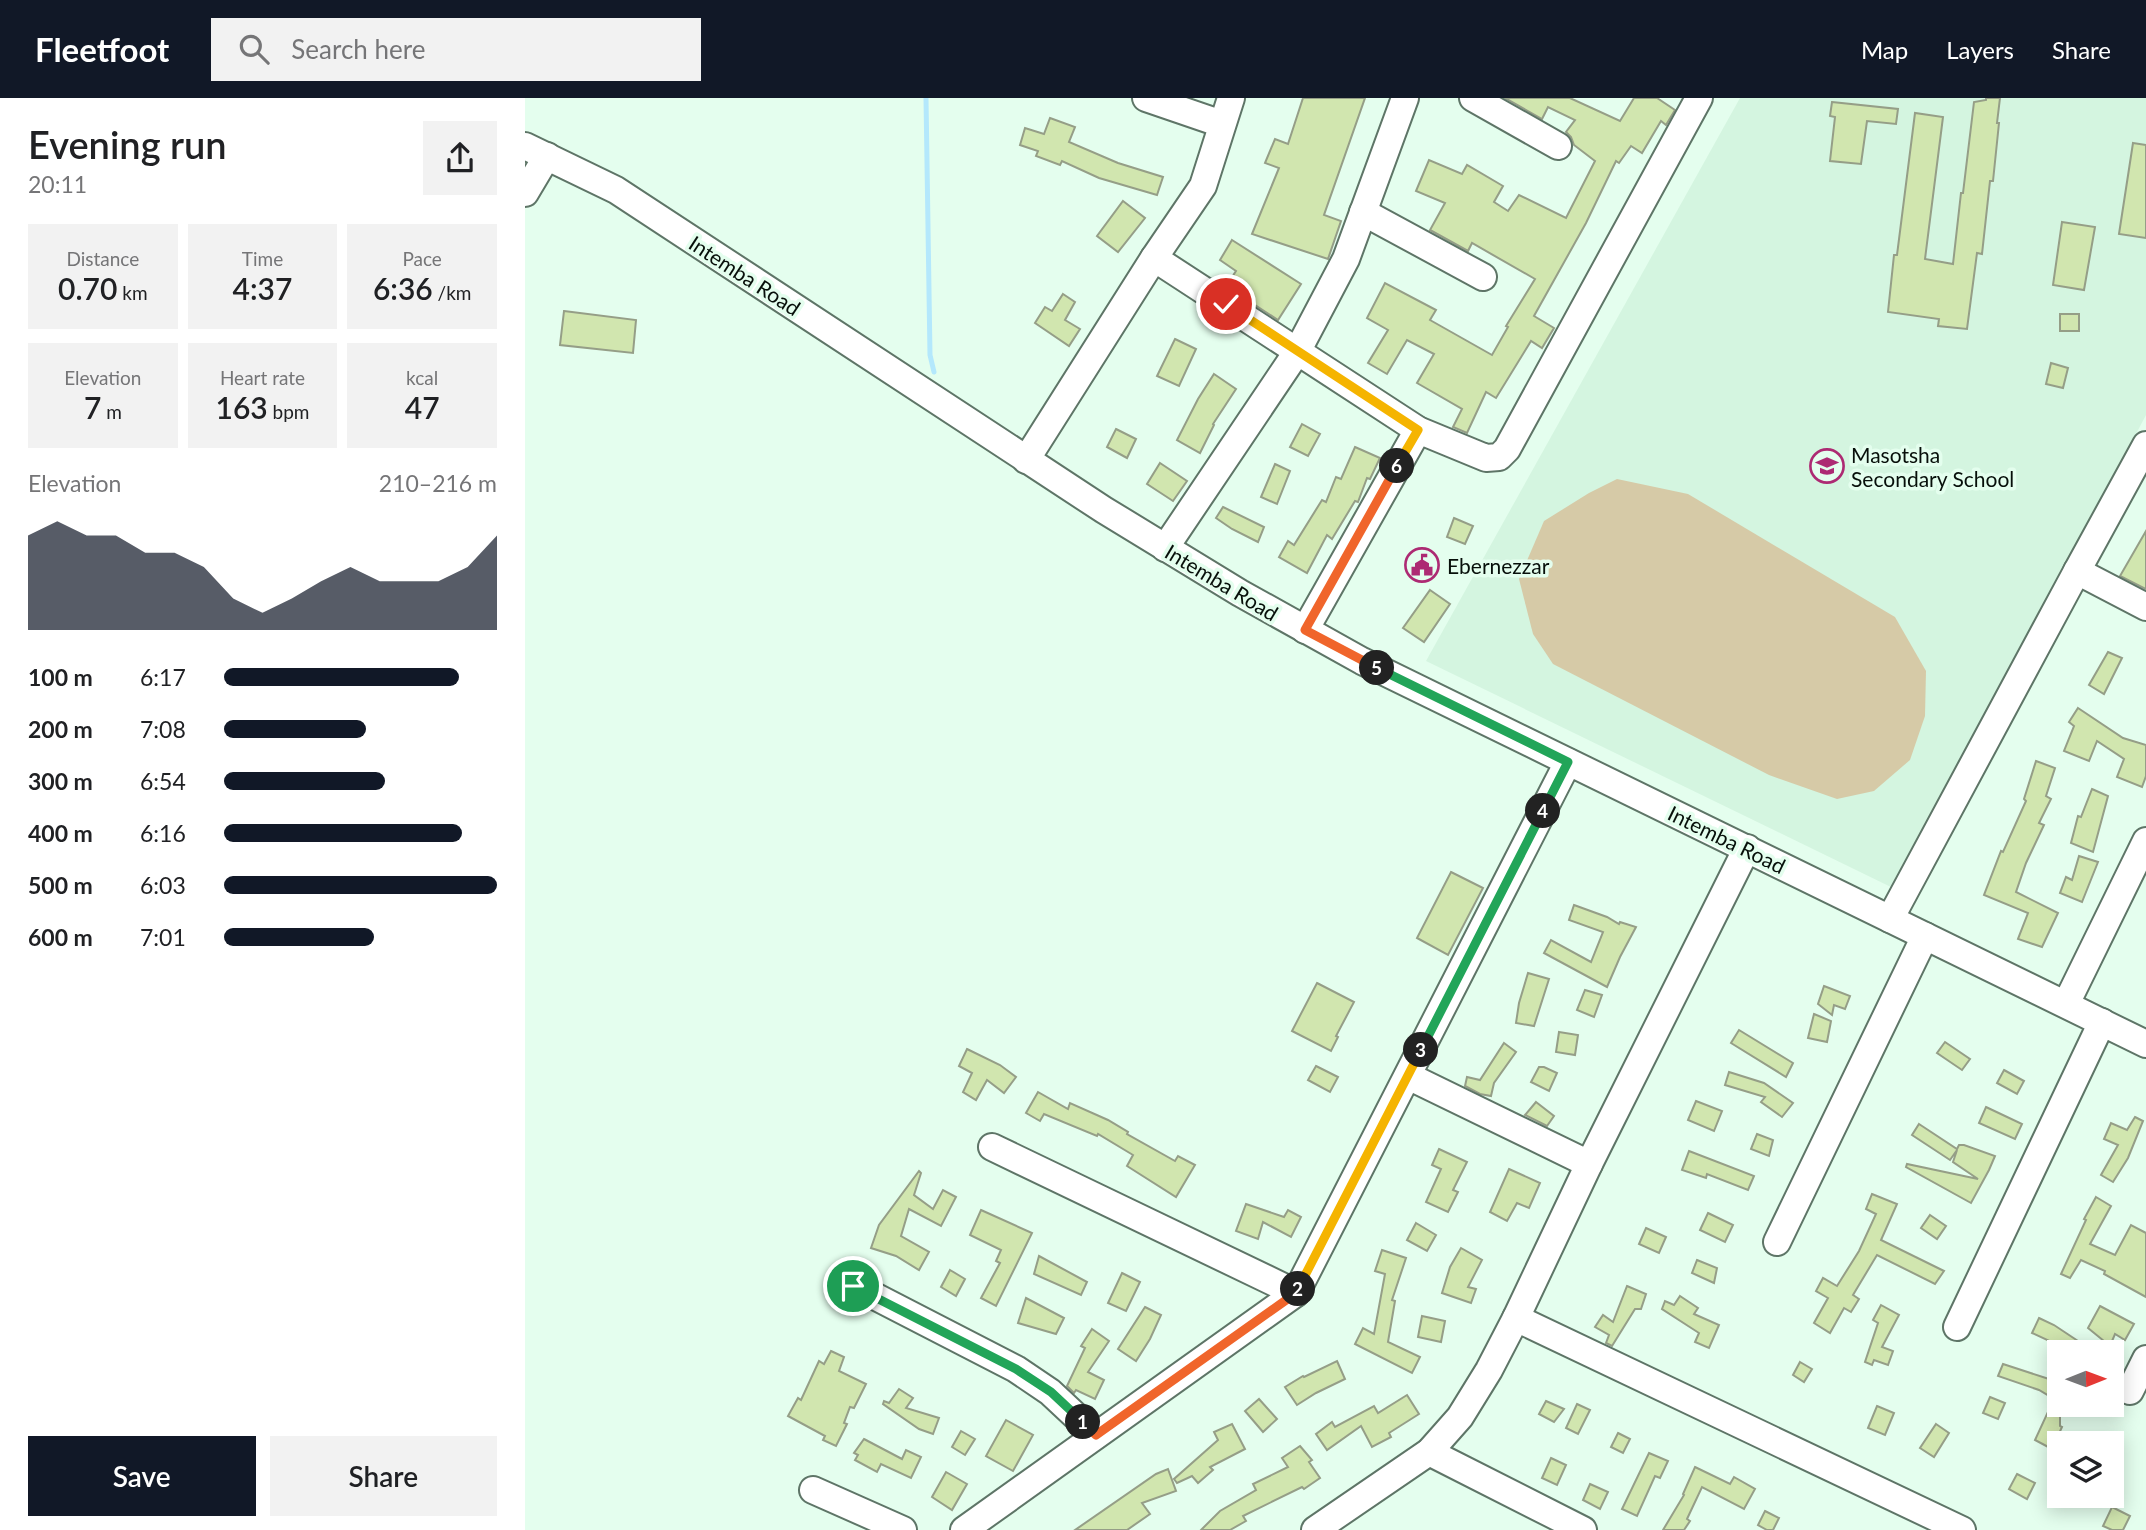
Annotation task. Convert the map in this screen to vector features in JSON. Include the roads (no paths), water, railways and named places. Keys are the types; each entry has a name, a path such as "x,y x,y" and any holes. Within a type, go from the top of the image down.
{"street":[{"path":"1146,98 1222,124"},
{"path":"1026,460 1203,186 1231,98"},
{"path":"1165,548 1297,352 1346,258 1405,98"},
{"path":"1473,98 1558,146"},
{"path":"1154,258 1418,430 1486,458 1499,457 1507,449 1699,98"},
{"path":"525,194 536,151"},
{"name":"Intemba Road","path":"536,151 616,190 1026,460 1165,548 1305,630 1568,762 2146,1044"},
{"path":"1363,212 1483,277"},
{"path":"1305,630 1418,430"},
{"path":"1890,919 2146,445"},
{"path":"2077,571 2146,607"},
{"path":"964,1530 1296,1293 1568,762"},
{"path":"2066,1004 2146,841"},
{"path":"1315,1530 1429,1452 1460,1417 1489,1370 1516,1318 1589,1164 1747,849"},
{"path":"1777,1242 1925,936"},
{"path":"1957,1327 2102,1022"},
{"path":"1408,1076 1589,1164"},
{"path":"992,1147 1296,1293"},
{"path":"853,1286 1016,1369 1051,1392 1096,1435"},
{"path":"1516,1318 1962,1530"},
{"path":"2130,1391 2146,1359"},
{"path":"1429,1452 1583,1530"},
{"path":"813,1490 903,1530"}],"waterway":[{"path":"926,98 930,355 934,372"}],"place":[{"name":"Masotsha Secondary School","path":"1827,466"},
{"name":"Ebernezzar","path":"1422,565"}]}
